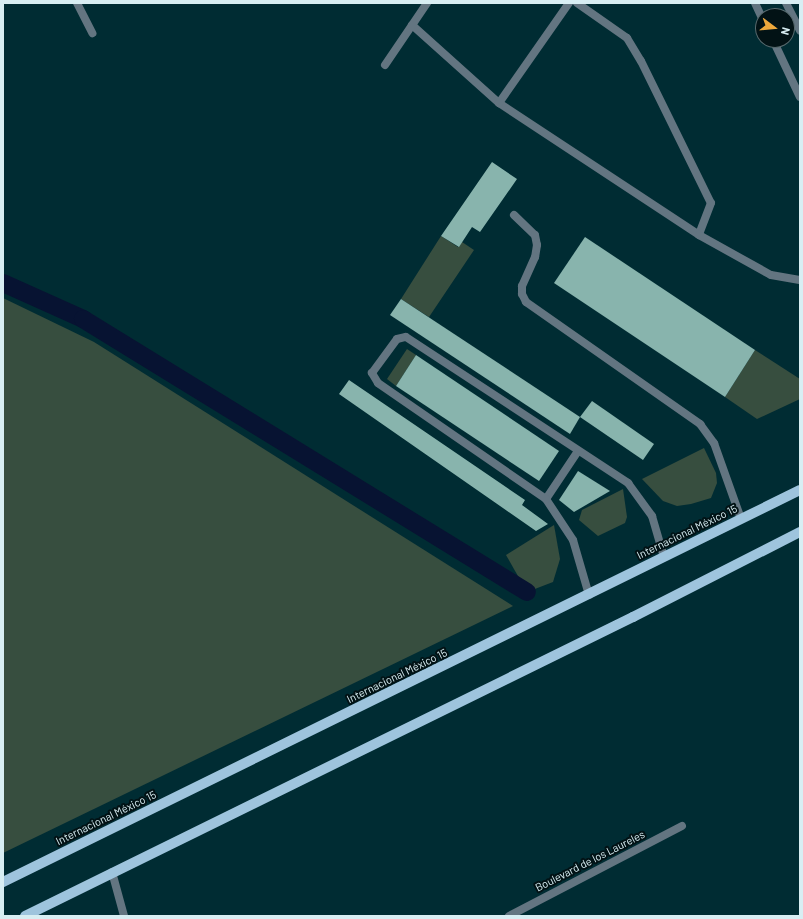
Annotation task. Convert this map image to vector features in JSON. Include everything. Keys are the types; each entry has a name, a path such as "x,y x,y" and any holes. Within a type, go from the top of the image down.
{"main road":[{"name":"Internacional México 15","path":"3,882 800,490"},
{"path":"25,916 633,617 800,532"}],"street":[{"path":"77,3 92,34"},
{"path":"385,65 427,3"},
{"path":"499,103 569,3"},
{"path":"577,3 627,38 641,61 711,203 699,235"},
{"path":"786,3 800,31"},
{"path":"412,26 499,103 699,235 771,275 800,280"},
{"path":"776,48 800,97"},
{"path":"514,215 535,235 537,245 535,257 522,286 522,294 526,302 700,424 714,443 741,519"},
{"path":"589,595 573,540 546,499 378,383 372,373 384,354 397,338 406,337 628,483 652,516 664,557"},
{"path":"546,499 578,450"},
{"name":"Boulevard de los Laureles","path":"509,916 682,826"},
{"path":"112,872 124,916"}],"green space":[{"path":"441,236 458,247 462,242 474,250 429,317 401,299"},
{"path":"3,298 94,342 513,606 3,853"},
{"path":"407,349 416,355 396,386 387,379"},
{"path":"755,350 800,379 800,399 757,419 725,397"},
{"path":"704,448 716,473 717,483 711,498 691,504 677,506 663,501 642,479"},
{"path":"623,489 627,517 625,523 598,536 579,520 582,510"},
{"path":"554,525 560,559 553,582 527,592 506,555"}],"building":[{"path":"492,162 517,179 480,232 472,227 459,247 441,236"},
{"path":"585,237 755,350 725,397 554,283"},
{"path":"401,299 580,417 570,434 390,315"},
{"path":"416,355 559,451 539,481 396,386"},
{"path":"349,380 525,500 522,505 548,524 536,531 339,394"},
{"path":"592,401 654,444 643,460 580,417"},
{"path":"578,471 610,491 574,512 559,500"}],"waterway":[{"path":"3,283 83,319 527,592"}]}
